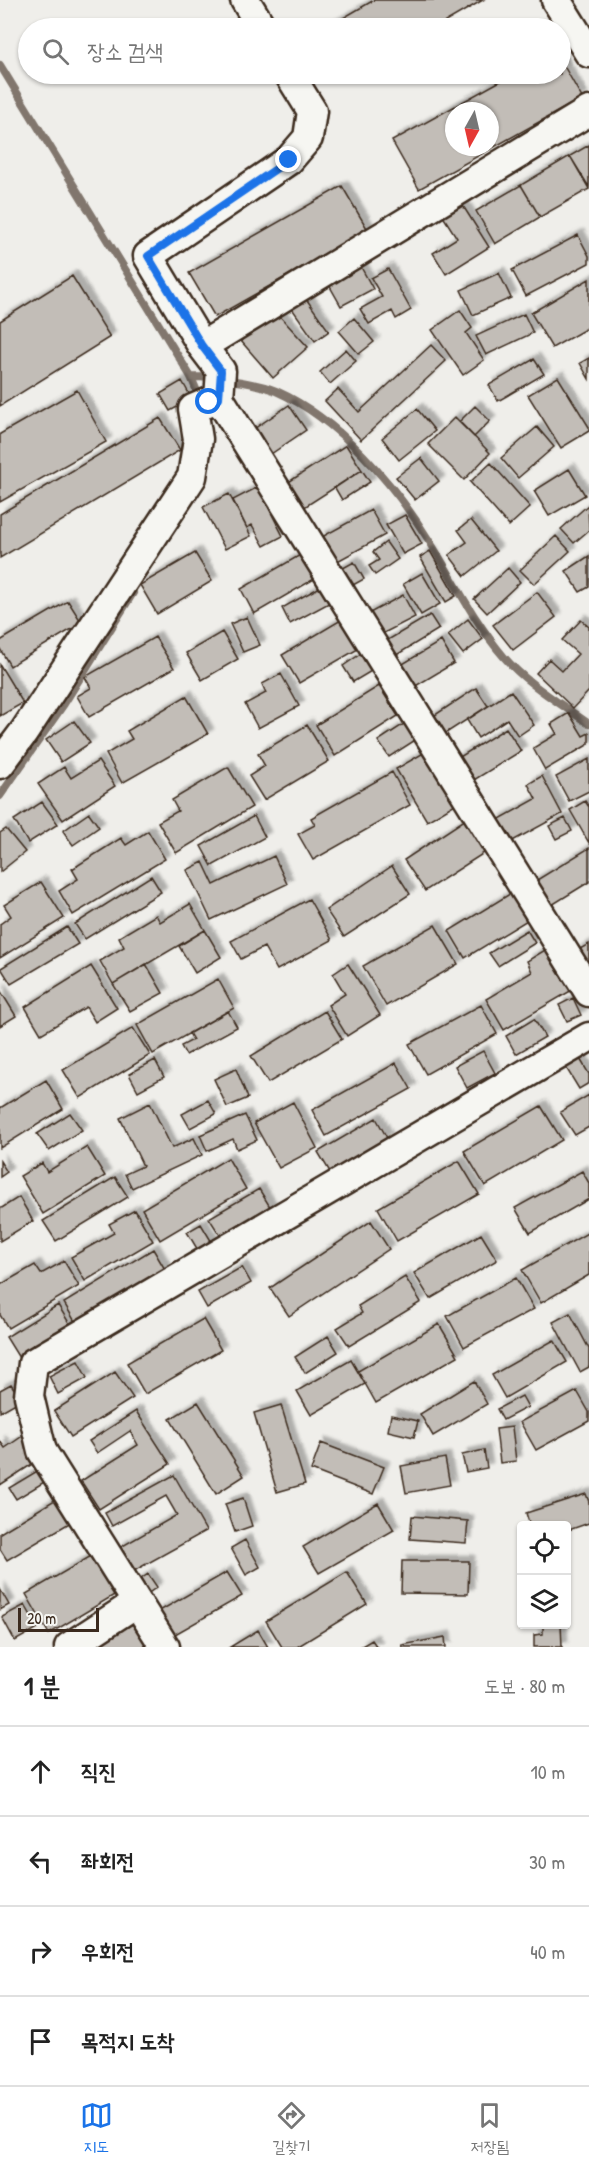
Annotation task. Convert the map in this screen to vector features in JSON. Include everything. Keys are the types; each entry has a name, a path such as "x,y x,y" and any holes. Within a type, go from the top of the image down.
{"street":[{"path":"245,0 256,18"},
{"path":"556,0 567,18"},
{"path":"571,24 589,53"},
{"path":"295,84 312,111 308,138 289,160 148,256 202,346 212,393 589,992"},
{"path":"202,346 589,111"},
{"path":"0,764 24,732 192,477 198,438 212,393"},
{"path":"165,1647 42,1451 29,1396 33,1363 589,1037"},
{"path":"69,1647 136,1604"}],"building":[{"path":"374,0 483,0 452,18 343,18"},
{"path":"571,78 582,98 499,144 499,102 462,102 495,84 571,84"},
{"path":"445,112 445,156 478,156 419,189 392,141"},
{"path":"589,145 589,187 570,156"},
{"path":"570,156 589,189 540,217 521,185"},
{"path":"521,185 540,217 495,244 476,211"},
{"path":"342,186 368,230 215,317 189,273"},
{"path":"458,198 489,247 446,274 433,253 457,238 439,210"},
{"path":"578,235 589,256 589,263 526,296 512,270"},
{"path":"356,258 373,289 341,306 324,276"},
{"path":"388,269 411,310 396,319 392,311 369,324 360,309 382,297 371,278"},
{"path":"499,273 511,298 473,315 461,290"},
{"path":"72,276 110,337 0,406 0,321"},
{"path":"589,279 589,327 552,348 531,313"},
{"path":"302,293 329,331 315,341 288,303"},
{"path":"460,310 472,328 466,333 484,360 463,375 432,330"},
{"path":"275,311 308,347 273,378 241,341"},
{"path":"524,314 533,333 486,355 476,336"},
{"path":"354,318 374,342 359,354 339,331"},
{"path":"431,345 446,361 361,440 325,401 338,389 359,412"},
{"path":"346,349 356,361 330,384 320,372"},
{"path":"589,358 589,379 580,363"},
{"path":"534,359 544,374 498,401 489,385"},
{"path":"558,377 589,427 589,431 561,448 528,395"},
{"path":"182,381 192,399 170,411 160,394"},
{"path":"77,390 106,442 0,502 0,434"},
{"path":"289,405 306,430 268,456 251,431"},
{"path":"475,406 490,421 474,437 459,422"},
{"path":"417,409 435,431 399,460 382,438"},
{"path":"455,417 490,453 464,480 428,444"},
{"path":"160,418 180,450 0,558 0,514"},
{"path":"537,427 554,447 518,478 501,458"},
{"path":"346,445 362,470 303,508 287,483"},
{"path":"421,458 439,481 415,500 396,477"},
{"path":"491,463 530,507 509,526 470,482"},
{"path":"569,469 585,495 549,516 534,491"},
{"path":"362,470 370,482 342,500 335,488"},
{"path":"258,487 283,536 264,546 252,525 247,528 233,500"},
{"path":"229,494 251,536 225,549 203,507"},
{"path":"588,505 589,530 574,543 561,529"},
{"path":"371,510 385,535 334,563 320,538"},
{"path":"405,515 422,544 403,554 386,525"},
{"path":"471,520 496,551 465,576 449,555 467,542 458,530"},
{"path":"556,536 570,551 534,584 520,570"},
{"path":"386,542 398,559 375,575 369,566 379,560 373,552"},
{"path":"430,551 456,596 446,602 420,557"},
{"path":"195,553 212,581 157,614 140,585"},
{"path":"302,554 316,578 254,614 241,589"},
{"path":"589,556 589,587 580,592 566,571"},
{"path":"354,562 364,579 344,590 334,573"},
{"path":"508,568 520,582 487,613 474,599"},
{"path":"422,573 440,604 421,615 403,584"},
{"path":"320,587 329,603 290,624 282,608"},
{"path":"537,592 556,617 513,650 493,625"},
{"path":"403,595 415,617 378,636 366,615"},
{"path":"68,601 82,623 10,666 0,649 0,641"},
{"path":"430,615 439,629 390,659 381,644"},
{"path":"247,617 260,645 243,652 230,624"},
{"path":"468,619 483,639 463,654 448,635"},
{"path":"341,620 358,649 299,683 282,655"},
{"path":"581,620 589,627 589,691 573,708 536,673 549,659 562,671 578,654 562,640"},
{"path":"222,632 238,659 202,680 186,653"},
{"path":"155,637 174,668 89,717 77,696 91,688 85,677"},
{"path":"441,641 454,663 409,690 396,668"},
{"path":"362,653 373,670 353,682 343,666"},
{"path":"0,665 23,703 0,716"},
{"path":"281,674 299,706 258,728 245,704 266,693 262,684"},
{"path":"379,686 398,716 335,756 316,725"},
{"path":"476,688 488,706 440,737 429,719"},
{"path":"511,691 534,725 518,736 507,719 478,738 467,720"},
{"path":"186,696 208,734 122,783 106,754 132,739 127,731"},
{"path":"569,713 583,736 589,733 589,744 545,770 533,748 557,734 551,724"},
{"path":"74,721 90,743 61,762 46,740"},
{"path":"407,722 417,739 389,757 378,741"},
{"path":"307,725 329,761 264,800 249,776 265,766 258,754"},
{"path":"506,728 521,751 469,783 455,760"},
{"path":"427,751 457,803 427,821 396,769"},
{"path":"589,759 589,791 569,801 556,777"},
{"path":"98,761 115,786 63,820 38,784 64,767 71,778"},
{"path":"228,767 252,807 176,853 158,822 178,811 172,800"},
{"path":"392,772 410,805 313,860 298,834 315,825 311,818"},
{"path":"542,776 562,814 509,843 496,821 536,799 528,784"},
{"path":"585,801 589,807 589,843 570,810"},
{"path":"42,802 58,824 28,843 14,820"},
{"path":"89,813 99,827 73,845 63,831"},
{"path":"254,816 265,837 212,866 201,846"},
{"path":"565,818 572,831 556,839 549,826"},
{"path":"466,819 487,851 425,891 404,860"},
{"path":"6,829 25,852 0,872 0,833"},
{"path":"148,831 165,859 73,915 59,891 78,879 72,869 121,838 126,845"},
{"path":"589,848 589,882 547,908 532,883"},
{"path":"274,856 287,884 211,920 187,870 203,862 214,885"},
{"path":"392,866 410,894 344,937 326,910"},
{"path":"151,876 161,892 85,939 75,924"},
{"path":"41,882 64,918 0,958 0,924 11,916 4,905"},
{"path":"513,892 529,919 465,958 449,931"},
{"path":"309,899 332,940 277,970 264,947 241,959 231,941"},
{"path":"190,904 205,930 113,984 100,961 124,947 119,937 156,915 160,922"},
{"path":"435,925 458,964 386,1006 363,966"},
{"path":"67,927 78,944 11,984 1,968"},
{"path":"205,930 221,957 195,973 179,946"},
{"path":"527,930 535,943 498,966 489,953"},
{"path":"589,944 589,974 576,951"},
{"path":"550,947 574,989 504,1030 486,999 532,972 527,961"},
{"path":"146,964 163,993 130,1011 113,984"},
{"path":"348,964 380,1015 347,1036 328,1005 345,994 333,974"},
{"path":"91,966 117,1008 95,1022 86,1007 41,1034 25,1007"},
{"path":"218,979 234,1008 153,1054 137,1025"},
{"path":"0,990 16,1016 0,1026"},
{"path":"573,998 581,1015 567,1021 559,1005"},
{"path":"481,1005 497,1034 426,1074 409,1044"},
{"path":"228,1011 237,1027 186,1055 181,1046 193,1040 189,1033"},
{"path":"325,1011 342,1039 268,1083 251,1056"},
{"path":"534,1019 545,1037 516,1054 506,1036"},
{"path":"133,1028 150,1055 80,1098 63,1070"},
{"path":"483,1051 495,1073 467,1088 455,1066"},
{"path":"579,1057 589,1074 589,1083 579,1089 565,1066"},
{"path":"155,1060 164,1077 138,1091 129,1074"},
{"path":"396,1063 411,1089 326,1136 312,1110"},
{"path":"236,1069 248,1098 227,1107 214,1079"},
{"path":"46,1080 63,1109 0,1148 0,1108"},
{"path":"589,1095 589,1127 575,1135 560,1112"},
{"path":"208,1100 216,1114 190,1128 182,1114"},
{"path":"293,1102 317,1148 279,1168 254,1123"},
{"path":"150,1103 172,1148 194,1138 202,1155 132,1188 125,1174 143,1166 120,1118"},
{"path":"541,1106 562,1140 485,1186 464,1151"},
{"path":"70,1113 82,1130 49,1151 37,1134"},
{"path":"245,1115 257,1140 237,1149 233,1139 207,1151 200,1135"},
{"path":"376,1118 387,1138 330,1172 318,1152"},
{"path":"87,1147 105,1176 43,1214 20,1176 42,1163 47,1172"},
{"path":"228,1158 246,1189 160,1240 142,1209"},
{"path":"0,1161 7,1172 0,1177"},
{"path":"459,1161 479,1194 397,1241 378,1208"},
{"path":"582,1171 589,1183 589,1199 530,1233 515,1208"},
{"path":"115,1177 128,1197 56,1241 43,1221"},
{"path":"259,1189 272,1210 223,1240 209,1218"},
{"path":"19,1197 33,1221 0,1241 0,1209"},
{"path":"135,1210 153,1241 85,1281 71,1257 114,1233 109,1224"},
{"path":"371,1221 389,1249 289,1316 270,1288"},
{"path":"201,1224 213,1244 199,1252 187,1232"},
{"path":"589,1232 589,1275 541,1303 522,1270"},
{"path":"481,1234 497,1260 430,1299 414,1273"},
{"path":"153,1249 166,1271 77,1325 64,1303"},
{"path":"64,1261 79,1286 8,1328 0,1315 0,1285 35,1265 41,1274"},
{"path":"242,1267 251,1283 207,1308 198,1292"},
{"path":"405,1277 421,1302 349,1346 337,1328 362,1313 358,1306"},
{"path":"516,1278 534,1309 464,1347 447,1316"},
{"path":"58,1305 71,1326 19,1358 6,1337"},
{"path":"570,1313 589,1349 589,1367 580,1372 553,1322"},
{"path":"203,1319 221,1350 145,1394 127,1363"},
{"path":"439,1324 458,1356 376,1403 358,1371"},
{"path":"328,1336 338,1352 305,1373 295,1357"},
{"path":"554,1340 567,1362 505,1398 492,1375"},
{"path":"351,1360 365,1384 311,1415 297,1391"},
{"path":"78,1361 87,1378 58,1394 49,1376"},
{"path":"115,1372 133,1398 71,1437 54,1411"},
{"path":"474,1381 487,1404 433,1436 420,1414"},
{"path":"11,1384 21,1400 0,1412 0,1390"},
{"path":"577,1391 589,1412 589,1421 536,1450 520,1422"},
{"path":"522,1396 528,1407 503,1420 497,1409"},
{"path":"198,1402 244,1476 216,1494 170,1419"},
{"path":"281,1405 305,1484 277,1492 254,1413"},
{"path":"136,1411 170,1464 99,1509 81,1481 138,1445 130,1431 97,1453 89,1441"},
{"path":"391,1415 418,1421 414,1437 388,1431"},
{"path":"512,1427 516,1461 500,1463 496,1429"},
{"path":"24,1435 40,1459 0,1485 0,1441 5,1448"},
{"path":"321,1443 384,1467 373,1494 311,1470"},
{"path":"484,1450 487,1468 466,1472 462,1455"},
{"path":"445,1458 450,1485 406,1493 401,1466"},
{"path":"44,1467 51,1478 16,1499 9,1488"},
{"path":"174,1475 206,1531 132,1572 119,1548 177,1515 166,1496 112,1526 105,1513"},
{"path":"586,1494 589,1502 589,1523 571,1529 571,1521 528,1521 526,1513"},
{"path":"63,1495 78,1518 7,1560 0,1549 0,1533"},
{"path":"243,1498 252,1526 235,1532 225,1504"},
{"path":"378,1503 394,1530 319,1573 303,1547"},
{"path":"412,1516 468,1521 466,1543 410,1539"},
{"path":"245,1540 260,1567 246,1575 231,1548"},
{"path":"98,1552 121,1591 49,1634 26,1594"},
{"path":"402,1561 469,1561 468,1594 401,1593"},
{"path":"227,1572 242,1596 170,1637 156,1613"},
{"path":"347,1572 367,1604 297,1647 282,1647 266,1621"},
{"path":"148,1574 157,1587 143,1597 134,1584"},
{"path":"0,1589 9,1605 0,1610"},
{"path":"25,1605 38,1628 15,1641 2,1617"},
{"path":"138,1621 153,1647 92,1647"},
{"path":"543,1629 561,1629 562,1647 534,1647 534,1635 543,1634"},
{"path":"258,1630 268,1647 230,1647"},
{"path":"445,1637 446,1647 403,1647 402,1645"},
{"path":"372,1640 377,1647 360,1647"}],"waterway":[{"path":"0,65 191,377 201,401"},
{"path":"191,377 234,381 276,391 322,418 343,436 363,455 400,498 430,542 474,615 504,657 533,685 589,724"},
{"path":"0,796 64,704 133,593"}],"route":[{"path":"209,402 219,398 221,371 202,346 148,256 289,160"}]}
